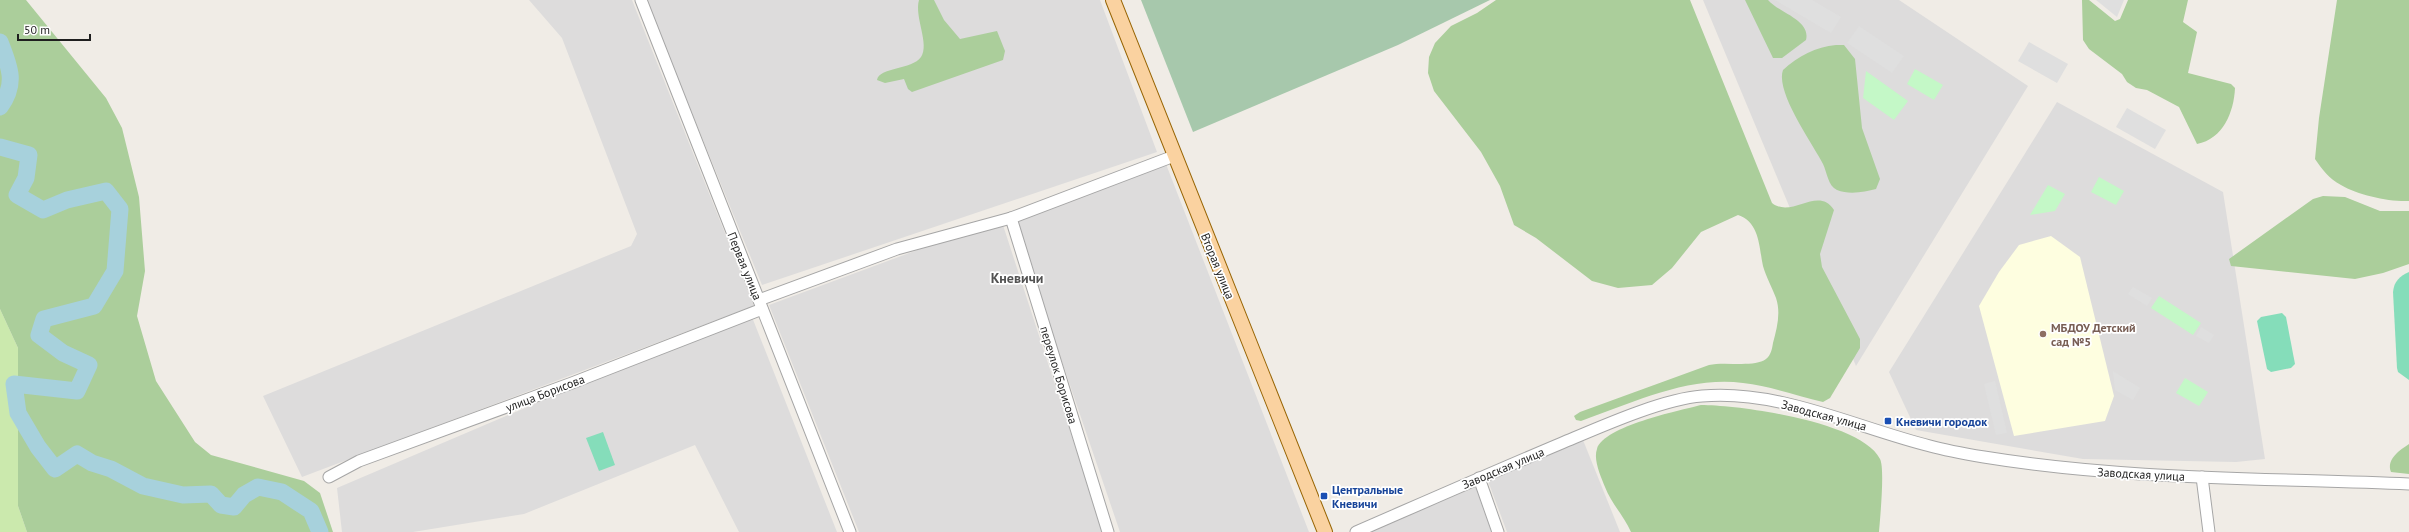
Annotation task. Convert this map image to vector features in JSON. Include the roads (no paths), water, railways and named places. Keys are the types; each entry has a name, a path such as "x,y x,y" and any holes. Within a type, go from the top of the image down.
{"main road":[{"name":"Вторая улица","path":"1113,0 1174,156 1326,532"}],"street":[{"name":"Первая улица","path":"641,0 850,532"},
{"path":"761,304 896,249 1011,218 1174,156"},
{"name":"переулок Борисова","path":"1011,218 1108,532"},
{"name":"улица Борисова","path":"329,477 359,461 551,391 761,304"},
{"name":"Заводская улица","path":"1356,532 1594,429 1657,407 1700,396 1745,396 1772,401 1838,418 1930,446 1964,453 2078,470 2202,477 2409,484"},
{"path":"2202,477 2209,532"},
{"path":"1479,478 1498,532"}],"waterway":[{"path":"0,42 7,59 10,75 9,91 0,107"},
{"path":"0,147 29,155 26,178 17,195 43,210 67,200 106,191 120,209 115,271 94,306 44,319 39,335 63,353 89,365 77,391 14,384 18,413 38,447 55,469 77,454 92,463 111,469 143,486 183,495 211,494 221,505 234,507 244,495 258,487 282,492 311,511 320,532"}],"place":[{"name":"МБДОУ Детский сад №5","path":"2043,334"},
{"name":"Кневичи городок","path":"1888,421"},
{"name":"Центральные Кневичи","path":"1324,496"}],"district":[{"name":"Кневичи","path":"1017,278"}]}
